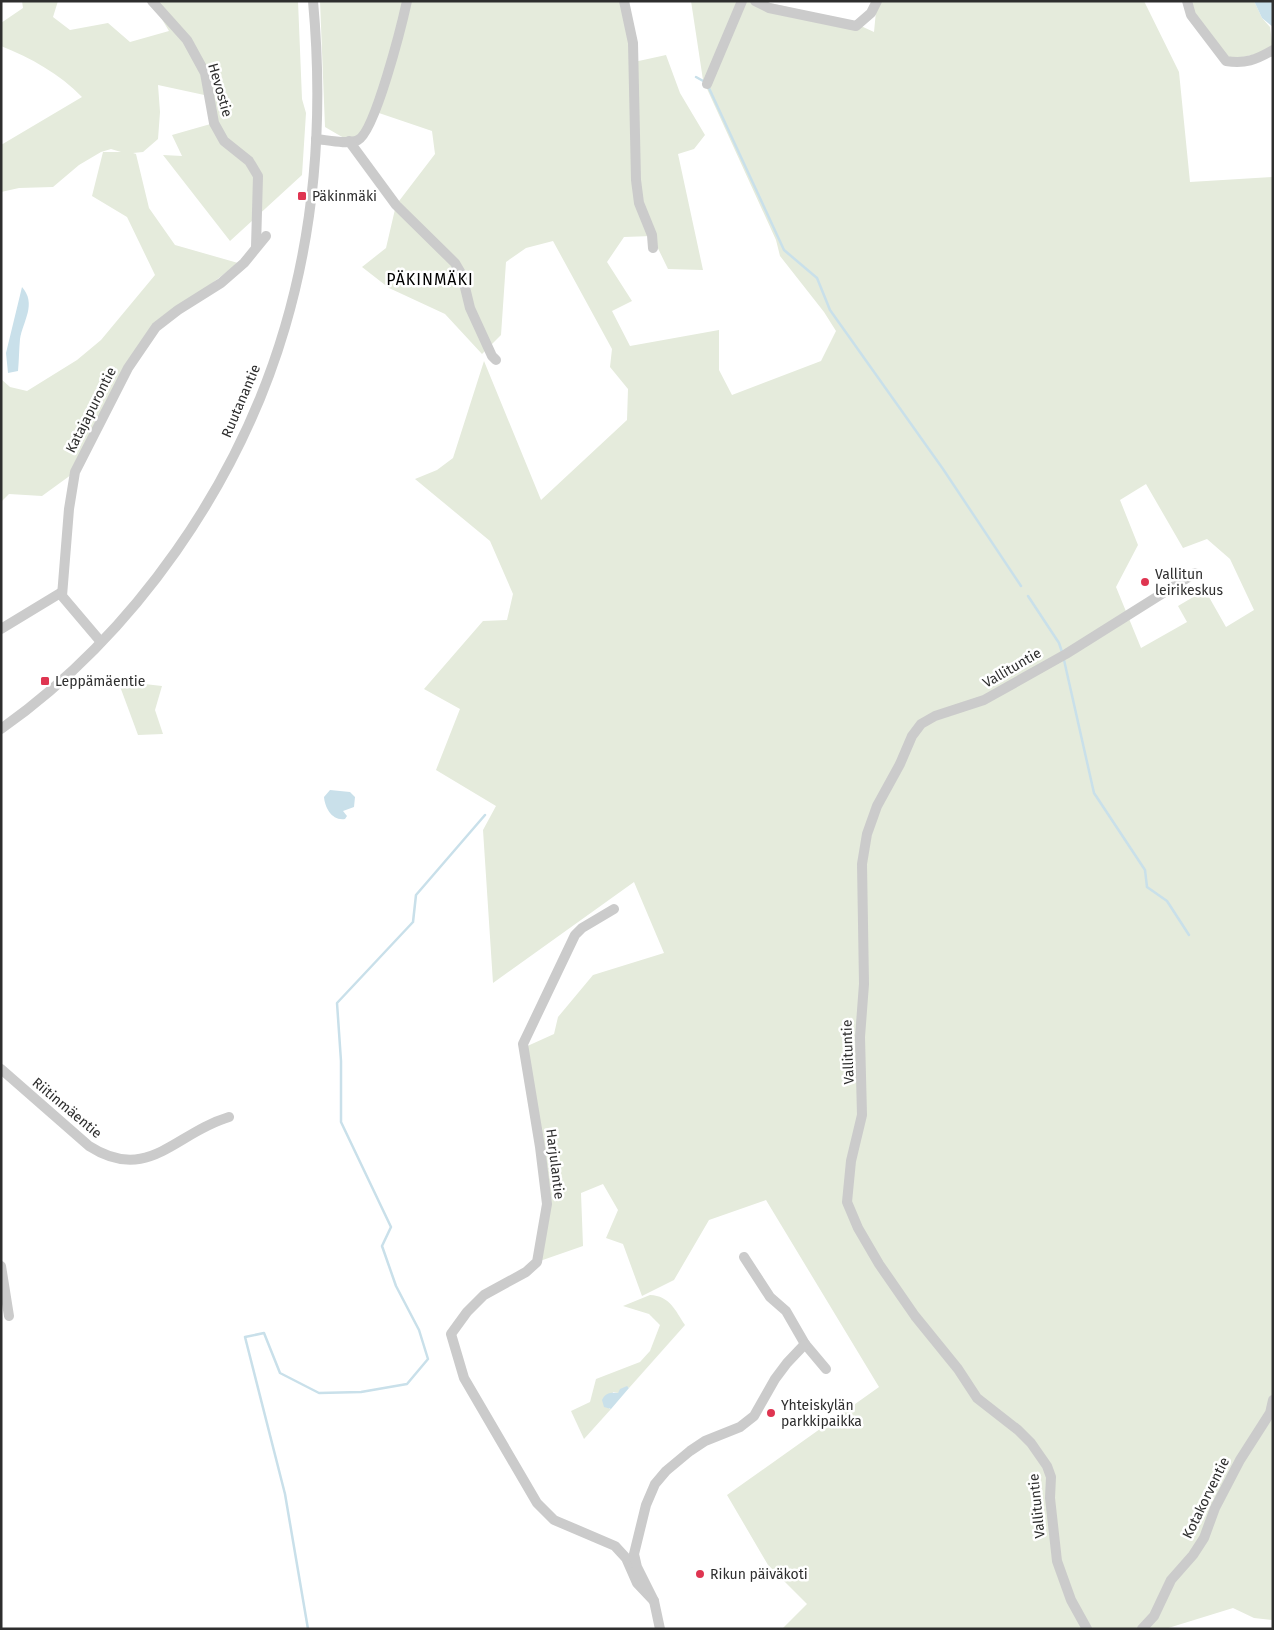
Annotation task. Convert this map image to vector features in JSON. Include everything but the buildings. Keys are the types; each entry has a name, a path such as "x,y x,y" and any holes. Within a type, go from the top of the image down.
{"street":[{"name":"Hevostie","path":"152,1 187,40 205,73 214,123 224,141 249,161 258,176 256,247"},
{"name":"Ruutanantie","path":"1,730 52,689 101,642 140,598 194,523 214,490 249,422 284,329 295,289 311,197 316,139 317,83 312,1"},
{"path":"316,139 356,141 364,136 376,112 407,1"},
{"path":"624,1 633,44 636,180 639,202 652,235 653,248"},
{"path":"707,84 742,1"},
{"path":"754,1 769,8 856,26 871,13 877,1"},
{"path":"1187,1 1191,15 1226,61 1244,63 1258,59 1273,50"},
{"path":"349,141 396,205 455,263 462,276 470,308 488,349 496,360"},
{"name":"Katajapurontie","path":"62,592 69,509 75,472 128,368 156,328 178,310 221,283 244,262 266,236"},
{"name":"Vallituntie","path":"1087,1629 1072,1600 1057,1560 1050,1498 1051,1477 1047,1466 1031,1443 1018,1430 977,1398 958,1369 904,1301 858,1228 847,1202 851,1162 862,1115 860,1037 864,984 862,864 867,834 877,806 900,764 912,736 921,724 935,716 984,700 1063,656 1195,573"},
{"path":"1,629 62,592 62,596 101,642"},
{"name":"Harjulantie","path":"614,909 582,928 575,935 523,1044 540,1147 547,1204 537,1262 526,1272 484,1295 467,1312 451,1334 464,1378 537,1503 554,1520 615,1546 626,1558 637,1583 654,1601"},
{"name":"Riitinmäentie","path":"1,1069 89,1146 104,1155 121,1160 138,1160 155,1155 201,1128 229,1117"},
{"path":"744,1257 770,1296 786,1311 805,1344 826,1369"},
{"path":"1,1266 9,1316"},
{"path":"660,1629 654,1601 637,1567 634,1554 646,1505 655,1484 666,1471 690,1451 705,1441 740,1427 754,1416 775,1379 805,1344"},
{"name":"Kotakorventie","path":"1142,1629 1154,1616 1171,1580 1193,1555 1204,1538 1215,1508 1240,1460 1270,1413 1273,1400"}],"green space":[{"path":"22,1 58,1 53,17 70,30 108,23 130,42 169,31 151,1 298,1 302,99 306,113 302,175 230,241 163,155 182,156 172,135 214,123 209,96 158,85 160,112 158,139 143,152 133,153 136,154 149,208 175,245 238,263 156,327 75,472 42,496 9,494 1,502 1,379 10,387 27,391 77,360 101,340 155,275 127,217 92,196 103,152 121,152 111,149 101,152 79,165 53,187 19,188 1,192 1,145 82,97 44,67 1,46 1,23 23,8"},
{"path":"320,1 624,1 634,62 666,55 680,93 705,135 694,149 678,154 703,270 668,269 652,236 624,237 607,262 632,301 612,311 630,346 719,330 719,370 732,395 821,361 836,331 824,312 780,256 776,240 703,80 691,1 761,1 850,21 874,32 877,1 1144,1 1179,72 1190,182 1273,177 1273,1620 1254,1618 1233,1608 1165,1629 782,1629 807,1604 768,1565 727,1495 879,1387 766,1200 709,1220 674,1280 642,1296 623,1244 606,1238 618,1210 603,1184 581,1193 583,1246 537,1262 546,1213 523,1048 554,1034 558,1017 593,975 664,953 634,882 493,983 483,830 496,806 436,770 460,709 424,689 483,621 507,620 513,594 490,541 415,479 437,470 453,458 484,361 541,500 627,420 628,389 610,367 612,349 553,241 526,248 506,262 501,335 482,354 445,314 389,288 362,267 386,248 396,205 435,154 432,131 376,112 364,136 349,141 325,127","holes":["1146,484 1183,548 1207,539 1230,559 1254,610 1226,627 1205,590 1178,606 1187,622 1141,648 1116,587 1138,545 1120,500"]},
{"path":"1187,1 1254,1 1262,18 1270,27 1273,50 1226,61"},
{"path":"118,681 162,686 155,710 163,734 138,735"},
{"path":"650,1295 667,1301 675,1309 685,1325 629,1388 618,1393 613,1392 609,1409 611,1409 584,1439 571,1411 590,1402 596,1379 640,1362 650,1351 660,1325 649,1314 623,1306"}],"water":[{"path":"1254,1 1273,1 1273,27 1262,18"},
{"path":"22,287 28,300 28,313 20,339 18,371 8,373 6,353"},
{"path":"330,790 350,792 355,797 354,807 343,811 347,816 345,819 336,818 330,813 324,797"},
{"path":"627,1386 629,1388 611,1409 604,1407 602,1400 607,1394 618,1393 620,1389"}],"waterway":[{"path":"696,77 705,82"},
{"path":"708,86 784,250 817,278 830,310 943,469 1021,586"},
{"path":"1028,596 1059,643 1062,652"},
{"path":"1064,660 1094,793 1145,870 1147,887 1167,901 1189,935"},
{"path":"308,1629 285,1494 245,1337 264,1333 280,1373 319,1393 361,1392 407,1384 428,1359 419,1330 396,1286 382,1246 391,1227 341,1122 341,1061 337,1003 413,922 416,895 485,815"}],"place":[{"name":"Päkinmäki","path":"302,196"},
{"name":"Vallitun leirikeskus","path":"1145,582"},
{"name":"Leppämäentie","path":"45,681"},
{"name":"Yhteiskylän parkkipaikka","path":"771,1413"},
{"name":"Rikun päiväkoti","path":"700,1574"}],"district":[{"name":"PÄKINMÄKI","path":"430,279"}]}
